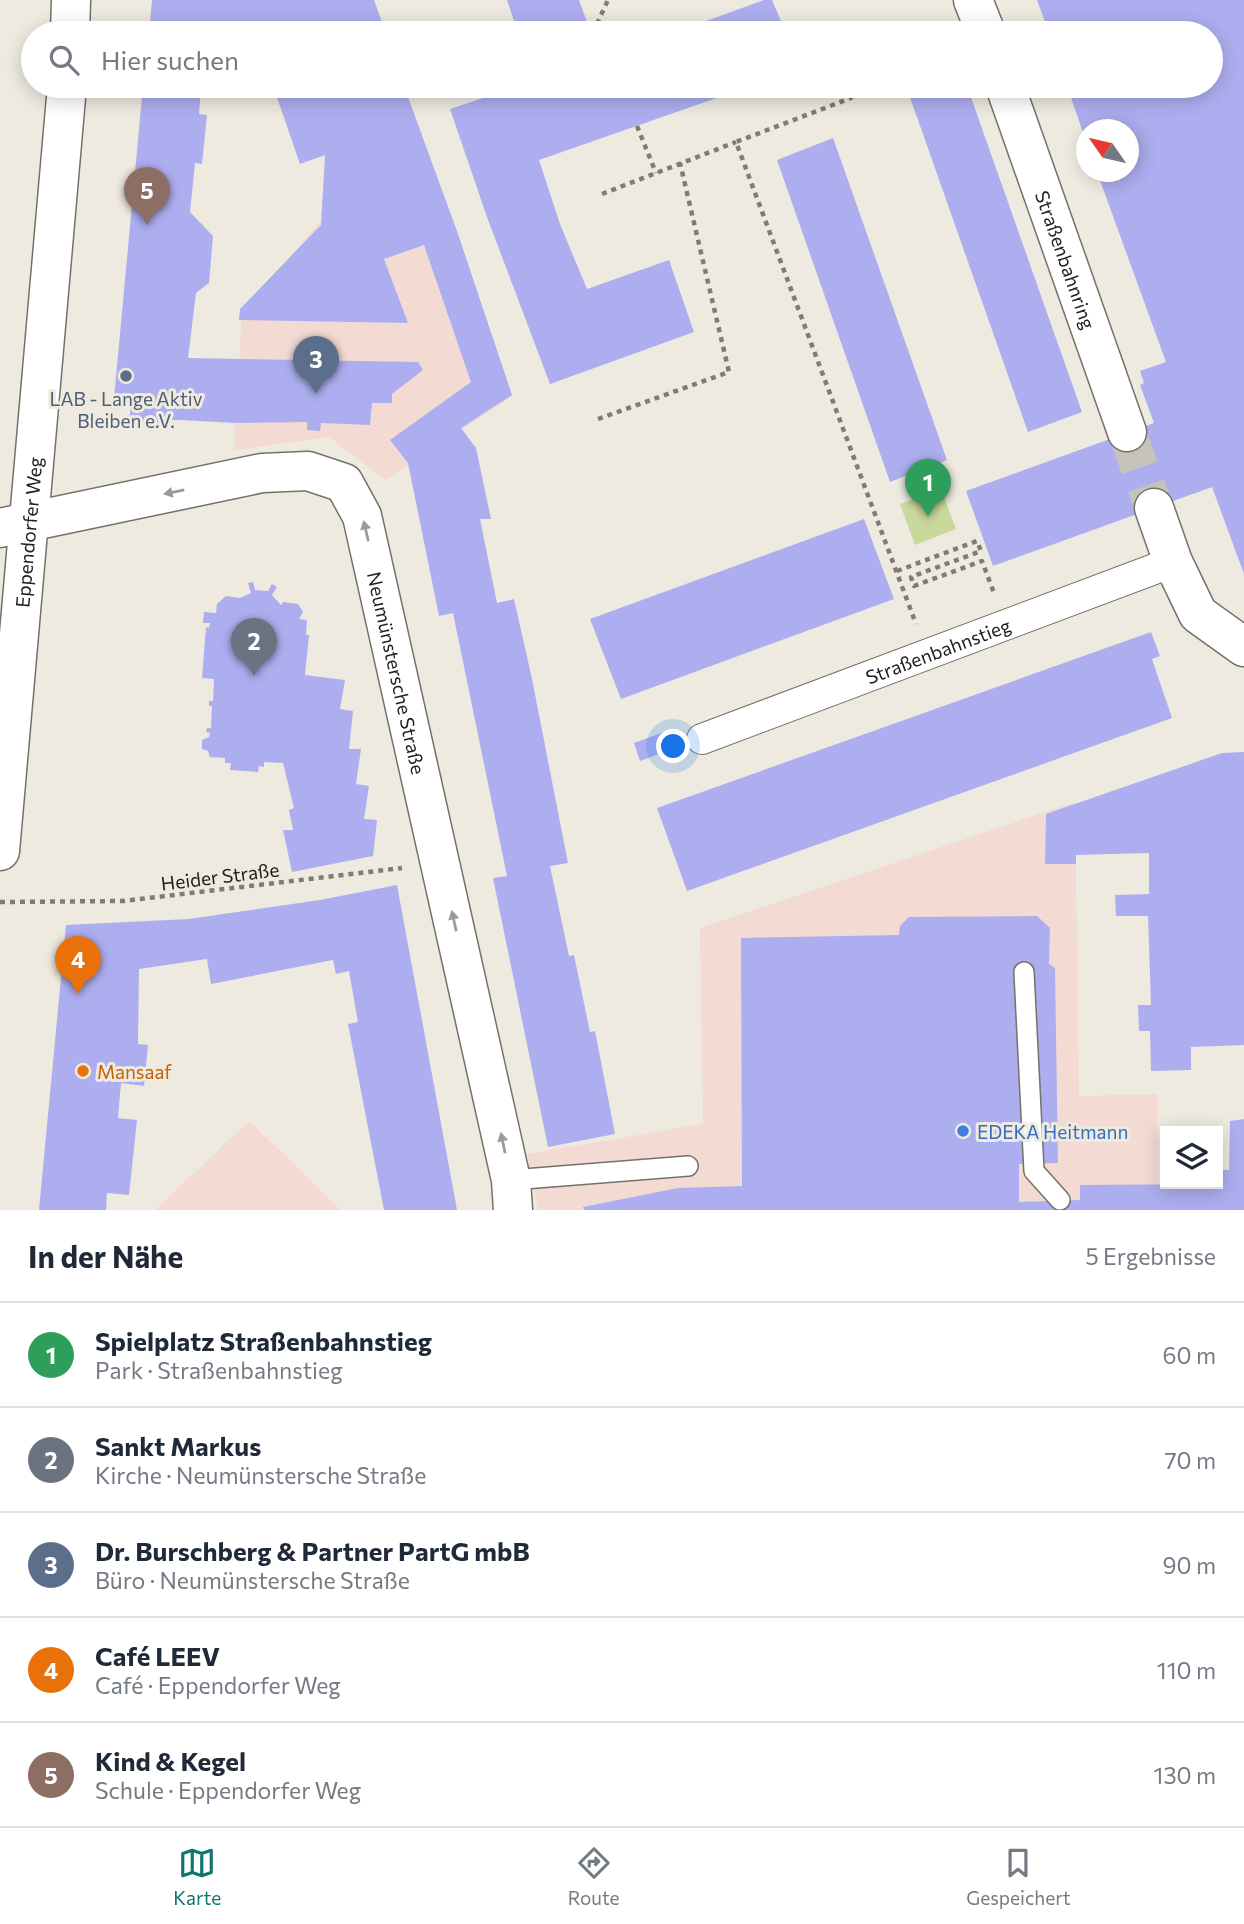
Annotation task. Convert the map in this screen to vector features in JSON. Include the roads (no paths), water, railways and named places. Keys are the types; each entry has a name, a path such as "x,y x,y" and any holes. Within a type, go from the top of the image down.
{"street":[{"path":"70,21 71,0"},
{"path":"973,0 981,21"},
{"name":"Eppendorfer Weg","path":"0,851 15,526 66,98"},
{"name":"Straßenbahnring","path":"1009,98 1127,432"},
{"name":"Neumünstersche Straße","path":"15,526 262,473 308,471 344,483 362,516 512,1195"},
{"path":"1154,508 1173,562 1198,614 1244,647"},
{"name":"Straßenbahnstieg","path":"702,739 1173,562"}],"lane":[{"path":"1024,972 1034,1171 1060,1200"},
{"path":"512,1195 688,1166"}],"tunnel":[{"path":"1127,432 1154,508"}],"place":[{"name":"Kind & Kegel","path":"147,225"},
{"name":"LAB - Lange Aktiv Bleiben e.V.","path":"126,376"},
{"name":"Dr. Burschberg & Partner PartG mbB","path":"316,394"},
{"name":"Spielplatz Straßenbahnstieg","path":"928,517"},
{"name":"Sankt Markus","path":"254,676"},
{"name":"Café LEEV","path":"78,994"},
{"name":"Mansaaf","path":"83,1071"},
{"name":"EDEKA Heitmann","path":"963,1131"}]}
